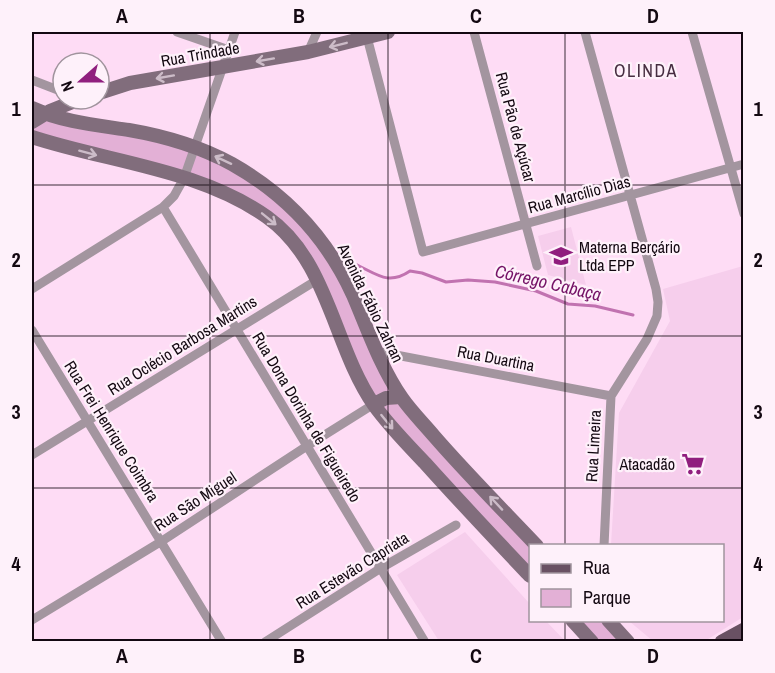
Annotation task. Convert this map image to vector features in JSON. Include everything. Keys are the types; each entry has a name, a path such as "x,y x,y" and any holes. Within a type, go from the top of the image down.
{"main road":[{"name":"Rua Trindade","path":"111,89 130,83 308,52 388,32"},
{"name":"Avenida Fábio Zahran","path":"38,111 81,123 153,135 195,147 229,163 272,189 308,223 333,256 352,294 375,351 401,397 449,453 535,544"},
{"path":"32,122 38,111"},
{"path":"32,137 184,178 240,199 269,218 306,258 349,357 374,404 388,424 529,574"},
{"path":"374,404 386,398 401,397"},
{"path":"573,622 592,642"},
{"path":"609,622 628,642"},
{"path":"722,642 744,631"},
{"path":"732,642 744,631"}],"street":[{"path":"177,32 229,50"},
{"path":"32,289 163,207 174,196 184,178 235,32"},
{"path":"308,52 317,32"},
{"name":"Rua Pão de Açúcar","path":"474,32 537,266"},
{"name":"Rua Limeira","path":"585,32 656,289 657,309 647,339 611,396 604,544"},
{"path":"692,32 744,214"},
{"name":"Rua Marcílio Dias","path":"367,37 423,252 744,164"},
{"path":"32,80 51,87"},
{"name":"Rua Dona Dorinha de Figueiredo","path":"163,207 425,642"},
{"name":"Rua Oclécio Barbosa Martins","path":"32,455 317,280"},
{"name":"Rua Frei Henrique Coimbra","path":"32,330 222,642"},
{"name":"Rua Duartina","path":"375,351 611,396"},
{"name":"Rua São Miguel","path":"32,620 162,541 374,404"},
{"name":"Rua Estevão Capriata","path":"265,642 381,568 456,525"}],"shaded area":[{"name":"Materna Berçário Ltda EPP","path":"571,227 586,285 548,275 538,236"},
{"path":"743,266 743,617 705,641 653,641 630,622 724,622 724,544 611,544 619,413 670,321 663,289"},
{"path":"465,532 529,603 529,622 547,622 565,641 439,641 397,575"}],"green space":[{"path":"45,117 129,134 191,150 183,174 32,133 32,125"},
{"path":"196,153 226,165 269,191 330,258 379,368 529,545 529,568 378,404 298,241 189,175"},
{"path":"580,622 604,622 623,641 599,641"}],"waterway":[{"name":"Córrego Cabaça","path":"355,264 382,277 395,278 410,271 446,282 468,280 495,282 536,291 568,304 595,306 633,315"}],"place":[{"name":"Materna Berçário Ltda EPP","path":"561,256"},
{"name":"Atacadão","path":"693,464"}],"district":[{"name":"OLINDA","path":"646,71"}]}
